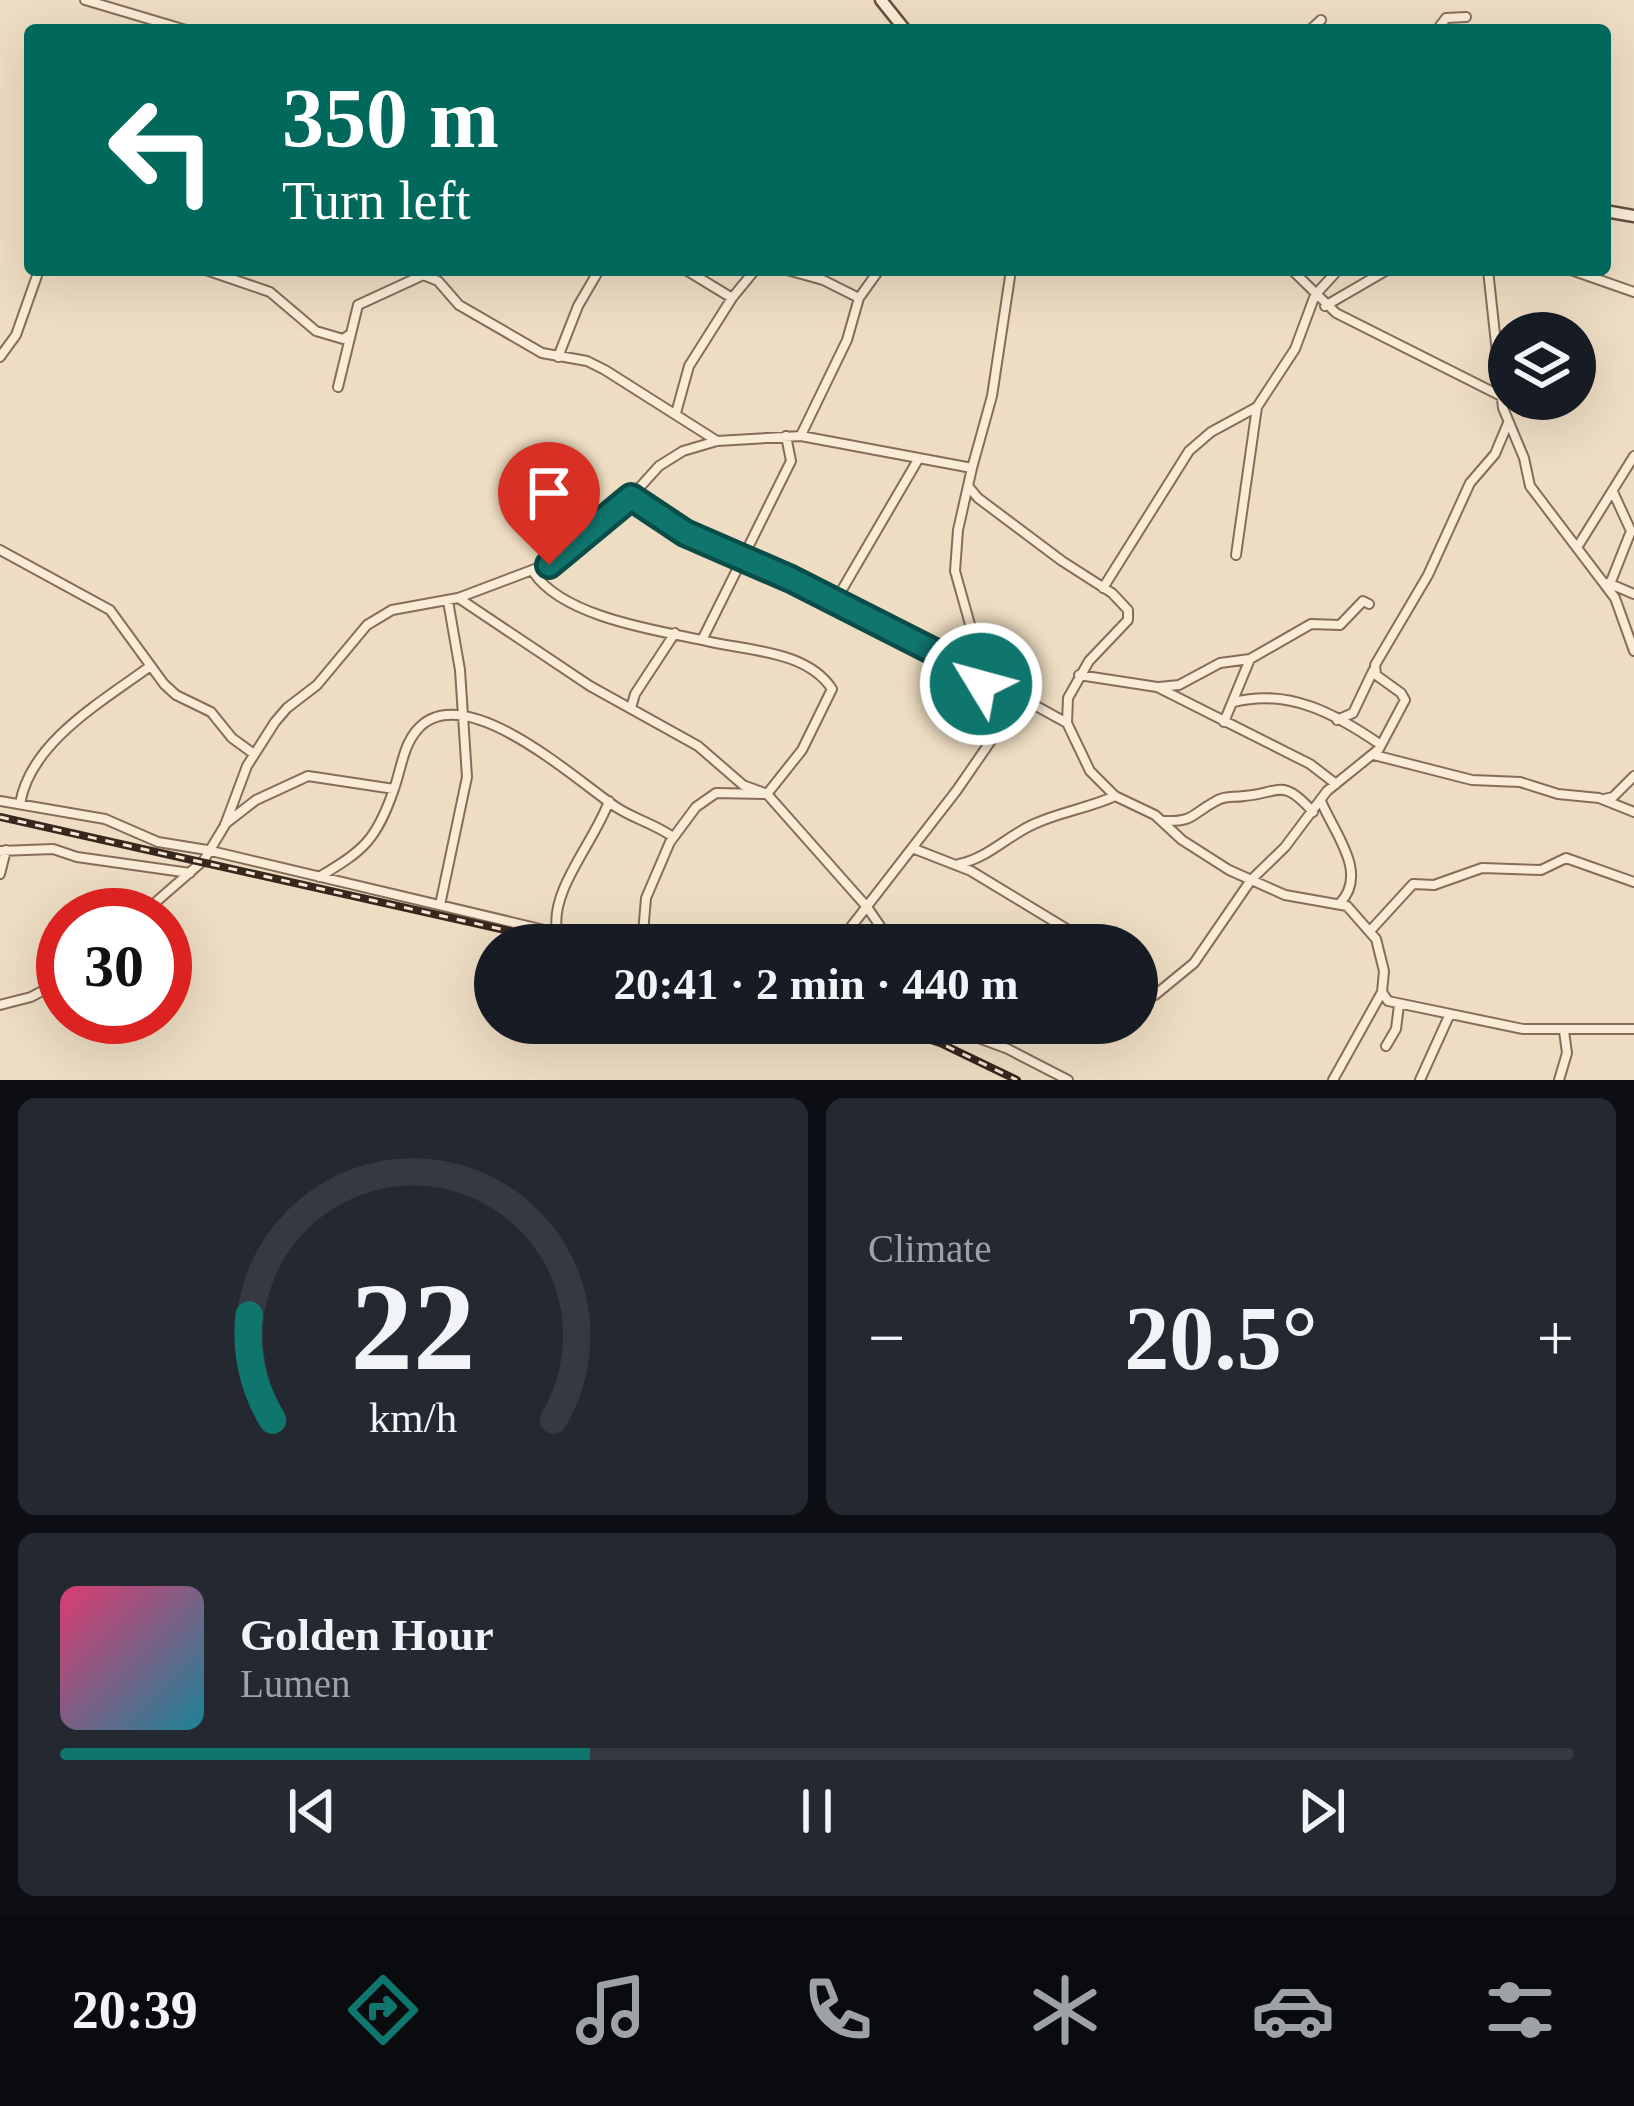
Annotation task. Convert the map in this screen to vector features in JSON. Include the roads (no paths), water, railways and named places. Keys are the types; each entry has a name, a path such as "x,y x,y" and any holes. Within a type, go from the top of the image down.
{"street":[{"path":"85,0 149,24"},
{"path":"881,0 900,24"},
{"path":"1442,24 1446,18 1466,16"},
{"path":"1317,24 1322,20"},
{"path":"0,357 16,335 37,276"},
{"path":"223,276 270,292 323,335 344,340 350,335"},
{"path":"338,387 362,302 422,276 438,281 459,305 542,352 587,361 717,441"},
{"path":"558,357 596,276"},
{"path":"696,276 732,298"},
{"path":"676,413 689,366 750,276"},
{"path":"809,276 859,298"},
{"path":"801,436 847,340 859,298 875,276"},
{"path":"994,732 981,700 982,676 956,571 958,530 992,396 1010,276"},
{"path":"1297,276 1325,306 1488,390"},
{"path":"1237,555 1257,406 1295,349 1315,296 1333,276"},
{"path":"1325,306 1378,276"},
{"path":"1489,276 1493,312"},
{"path":"1588,276 1634,292"},
{"path":"1103,588 1189,452 1210,432 1257,406"},
{"path":"1507,420 1534,496 1606,582 1634,651"},
{"path":"1336,720 1353,713 1428,575 1464,494 1495,454 1508,423"},
{"path":"702,640 790,461 786,436"},
{"path":"172,888 204,860 225,825 254,754 287,708 317,685 367,625 407,604 453,599 556,561 671,458 717,441 801,436 972,467"},
{"path":"1578,546 1634,456"},
{"path":"836,601 919,458"},
{"path":"968,485 1061,561 1125,605 1129,614 1079,675 1067,698 1067,723 1090,771 1115,796 1163,820 1195,850 1286,895 1340,903 1370,931 1381,953 1382,992 1334,1080"},
{"path":"1606,582 1631,531 1613,492"},
{"path":"631,497 670,525 836,601 1067,723"},
{"path":"1621,508 1634,512"},
{"path":"0,550 110,610 149,667 176,695 211,712 232,738 254,754"},
{"path":"534,572 566,603 630,626 772,653 832,685 802,750 767,794"},
{"path":"1606,582 1634,594"},
{"path":"453,599 698,746 743,784 767,794 878,924"},
{"path":"440,905 466,791 453,599"},
{"path":"1079,675 1157,687 1179,685 1220,663 1250,659 1305,627 1340,625 1363,602 1369,604"},
{"path":"631,708 635,694 676,632"},
{"path":"1224,722 1250,659"},
{"path":"20,804 33,772 59,735 149,667"},
{"path":"1158,992 1201,954 1251,880 1270,864 1320,800 1381,745 1405,700 1373,671"},
{"path":"1157,687 1310,764 1336,784"},
{"path":"1234,702 1286,697 1381,745"},
{"path":"854,924 1022,698"},
{"path":"318,878 365,847 416,730 428,720 448,716 503,728 609,801 673,837"},
{"path":"1374,754 1472,780 1520,782 1558,794 1603,799 1634,812"},
{"path":"225,825 256,800 308,776 394,789"},
{"path":"1603,799 1613,797 1634,776"},
{"path":"1163,820 1186,822 1222,797 1249,796 1272,788 1294,794 1313,812"},
{"path":"643,924 643,907 673,837 706,798 728,792 767,794"},
{"path":"958,864 985,856 1006,836 1031,825 1115,796"},
{"path":"1320,800 1353,880 1340,903"},
{"path":"0,801 105,820 158,842 529,924"},
{"path":"557,924 559,897 609,801"},
{"path":"912,848 958,864 1061,924"},
{"path":"0,874 3,850 53,849 190,873"},
{"path":"1370,931 1413,884 1434,885 1482,868 1541,870 1563,858 1634,882"},
{"path":"1382,992 1399,1005 1523,1029 1634,1029"},
{"path":"0,1005 36,994"},
{"path":"1386,1046 1394,1033 1399,1005"},
{"path":"1420,1080 1449,1016"},
{"path":"1559,1080 1567,1053 1564,1031"},
{"path":"992,1044 1068,1080"}],"railway":[{"path":"0,817 478,924"},
{"path":"942,1044 1017,1080"}]}
